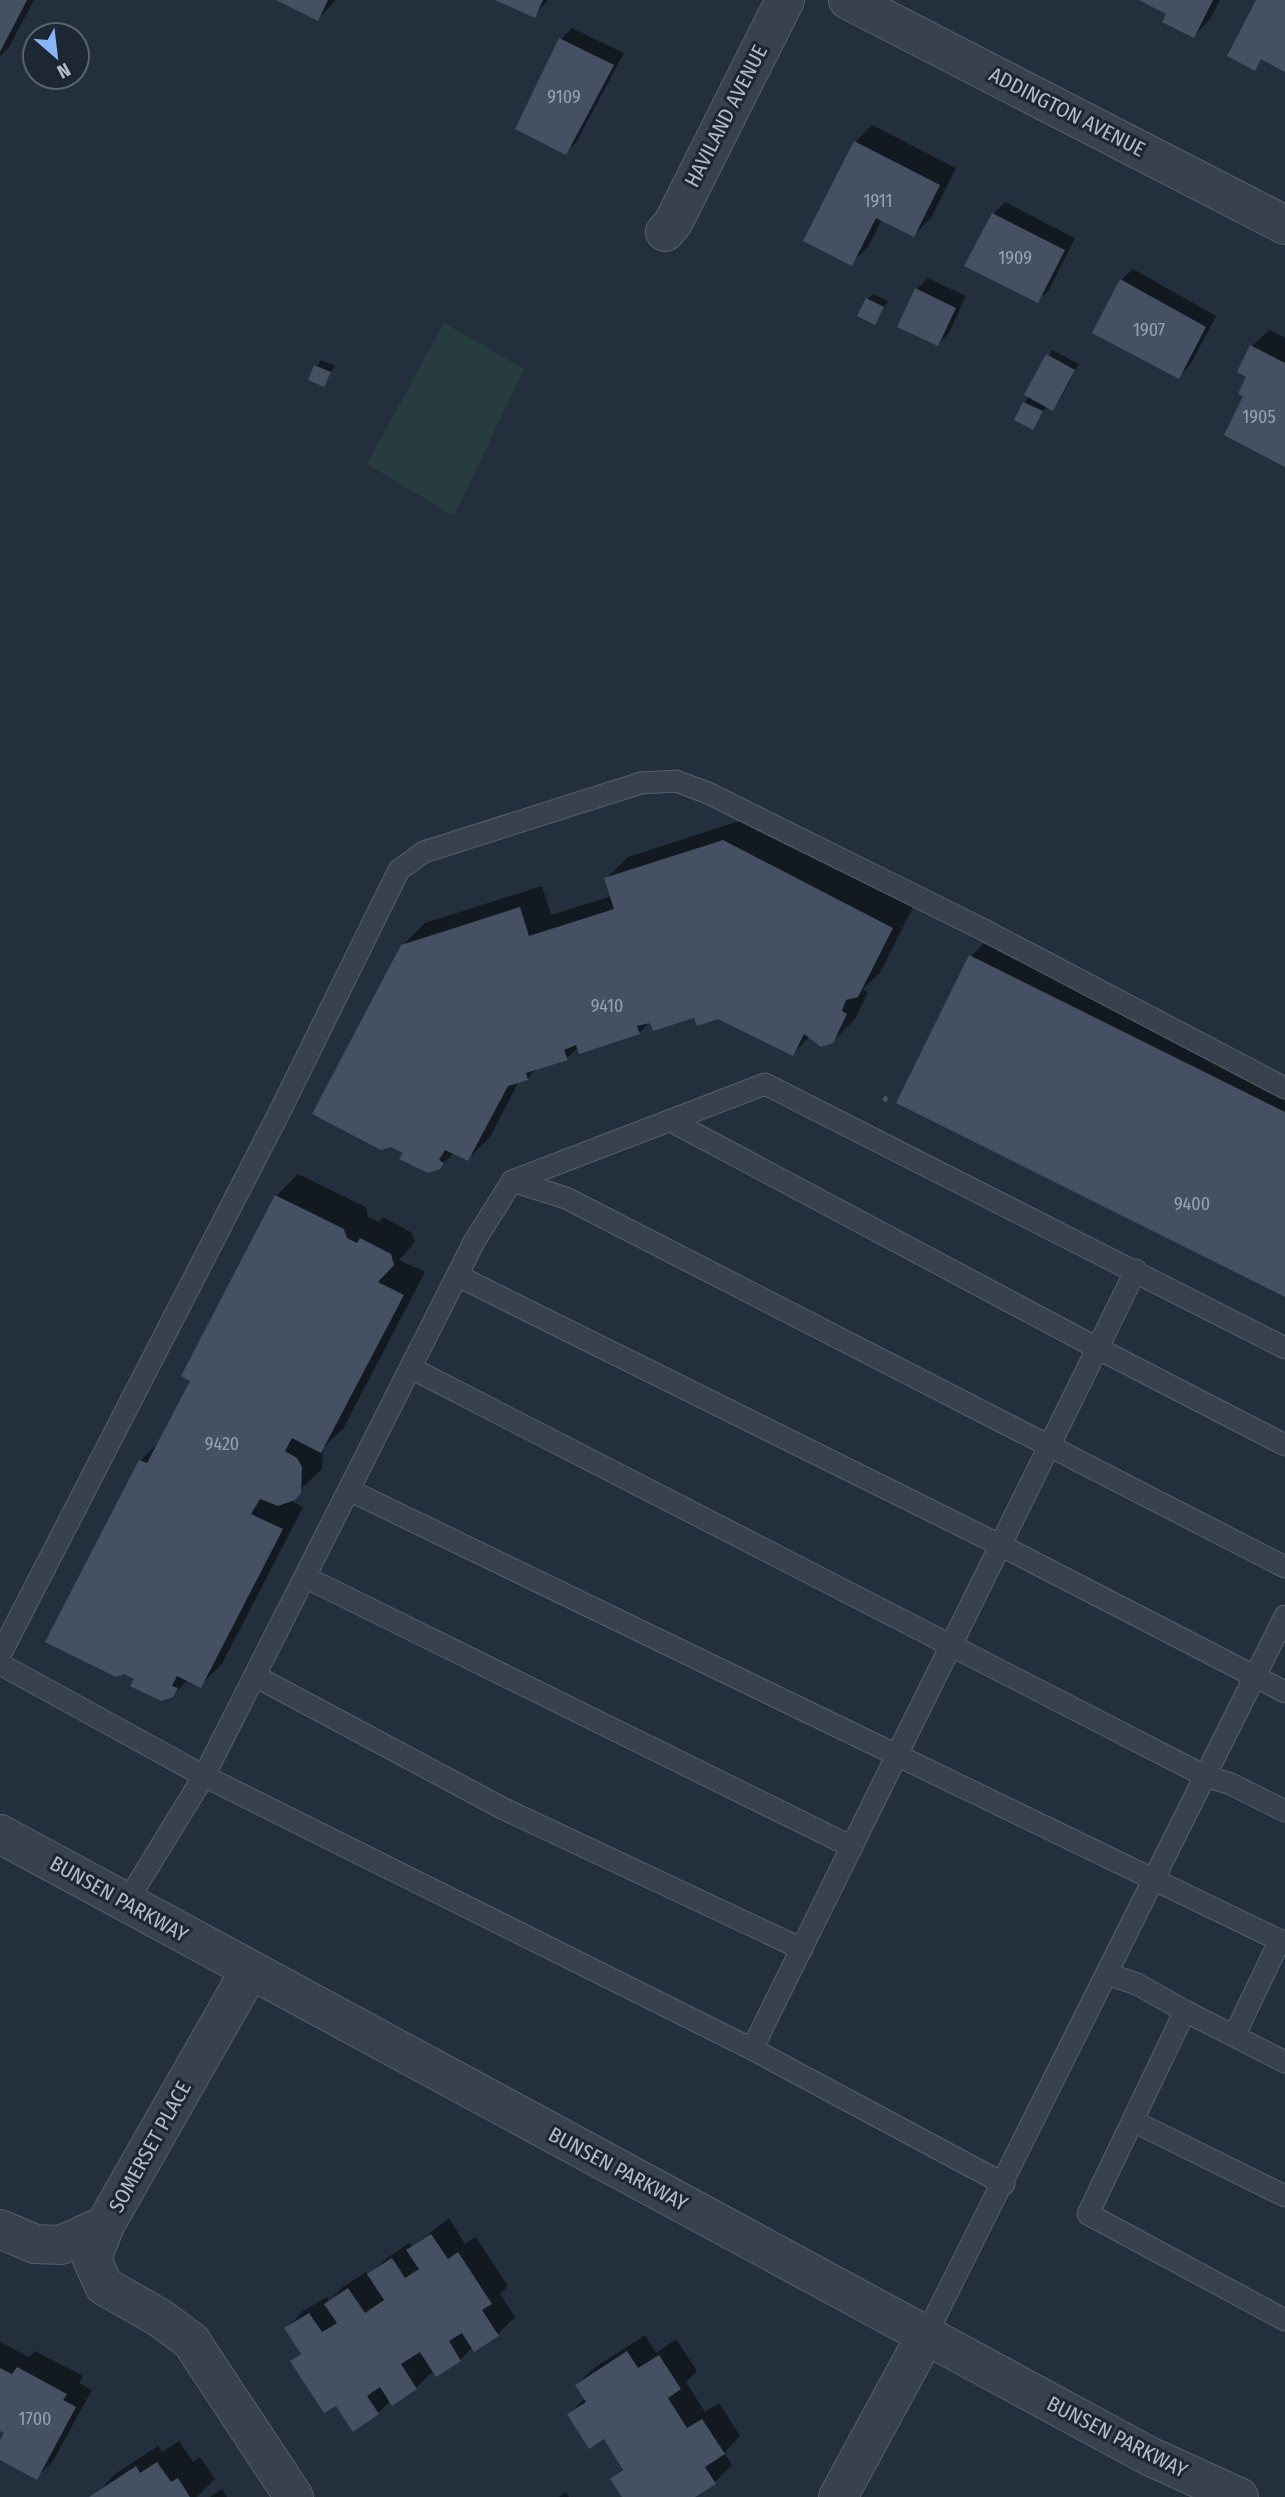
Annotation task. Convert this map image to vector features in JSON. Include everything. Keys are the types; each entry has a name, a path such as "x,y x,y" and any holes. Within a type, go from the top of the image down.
{"street":[{"name":"HAVILAND AVENUE","path":"665,232 673,223 785,0"},
{"name":"ADDINGTON AVENUE","path":"848,0 1285,225"},
{"name":"BUNSEN PARKWAY","path":"0,1834 1149,2456 1238,2497"},
{"name":"SOMERSET PLACE","path":"0,2230 35,2244 61,2245 106,2225 250,1970"},
{"path":"106,2225 92,2259 104,2287 160,2318 191,2341 294,2497"},
{"path":"838,2497 926,2335"}],"lane":[{"path":"0,1655 278,1115 399,870 425,852 629,786 676,781 708,793 982,929 1285,1088"},
{"path":"126,1903 204,1776 474,1242 512,1181 765,1084 1285,1348"},
{"path":"671,1121 1285,1445"},
{"path":"512,1181 566,1198 1285,1567"},
{"path":"752,2049 1136,1270"},
{"path":"457,1276 1000,1545 1285,1692"},
{"path":"411,1368 950,1647 1205,1776 1231,1784 1285,1811"},
{"path":"349,1490 1155,1877 1283,1942 1234,2036"},
{"path":"305,1577 852,1847"},
{"path":"926,2335 1285,1616"},
{"path":"0,1664 204,1776 752,2049 1004,2183"},
{"path":"255,1676 504,1809 802,1949"},
{"path":"1107,1974 1137,1984 1285,2063"},
{"path":"1185,2011 1088,2214 1285,2320"},
{"path":"1133,2121 1285,2196"}],"path":[{"path":"884,1101 888,1095"}],"green space":[{"path":"444,323 524,369 454,516 367,464"}],"building":[{"path":"0,0 27,0 0,52"},
{"path":"276,0 328,0 318,21"},
{"path":"495,0 543,0 535,18"},
{"path":"1139,0 1213,0 1194,38 1162,22 1166,14"},
{"path":"1256,0 1285,0 1285,72 1261,59 1255,71 1227,56"},
{"path":"559,38 614,65 566,155 515,129"},
{"path":"854,141 940,185 914,237 876,218 852,266 803,241"},
{"path":"992,213 1065,250 1038,303 964,266"},
{"path":"1120,279 1206,327 1179,379 1092,333"},
{"path":"915,288 956,308 938,346 897,327"},
{"path":"866,298 884,307 875,325 857,316"},
{"path":"1250,345 1285,363 1285,467 1224,435 1243,396 1238,394 1246,377 1237,372"},
{"path":"1046,354 1075,370 1053,411 1024,395"},
{"path":"314,365 331,372 324,387 308,380"},
{"path":"1023,402 1043,411 1033,430 1014,420"},
{"path":"723,840 893,928 858,997 846,1000 842,1011 847,1014 833,1043 821,1047 804,1034 793,1056 718,1019 697,1026 694,1018 653,1031 650,1023 637,1026 640,1034 579,1054 576,1045 564,1050 568,1060 526,1073 528,1080 508,1086 468,1161 445,1150 439,1160 444,1163 440,1169 428,1173 399,1159 403,1153 391,1147 381,1150 312,1114 401,945 520,907 529,936 614,909 604,878"},
{"path":"969,955 1285,1112 1285,1297 896,1103"},
{"path":"275,1195 344,1229 347,1238 357,1243 360,1238 391,1254 394,1265 378,1282 404,1295 321,1453 292,1438 285,1451 297,1458 302,1467 301,1493 295,1500 278,1506 260,1499 251,1514 283,1529 201,1688 177,1676 172,1686 178,1688 173,1697 161,1701 130,1686 134,1679 124,1674 116,1677 45,1642 139,1460 147,1463 190,1381 181,1376"},
{"path":"431,2234 448,2259 458,2252 492,2304 482,2310 499,2336 474,2352 462,2333 449,2341 461,2361 436,2377 420,2352 401,2364 417,2389 392,2406 380,2387 367,2396 379,2414 353,2432 336,2406 324,2413 290,2361 301,2354 284,2328 309,2313 322,2332 337,2323 324,2304 348,2288 365,2313 384,2300 367,2274 392,2258 405,2278 419,2269 406,2250"},
{"path":"627,2351 638,2368 659,2355 681,2389 668,2398 687,2428 702,2419 725,2454 705,2467 716,2484 695,2497 622,2497 610,2479 623,2470 604,2439 589,2449 567,2414 586,2402 575,2385"},
{"path":"17,2367 67,2394 63,2400 76,2407 37,2480 0,2460 0,2440 4,2433 0,2431 0,2368 12,2374"},
{"path":"157,2462 171,2482 178,2478 190,2497 89,2497 136,2466 140,2473"}]}
